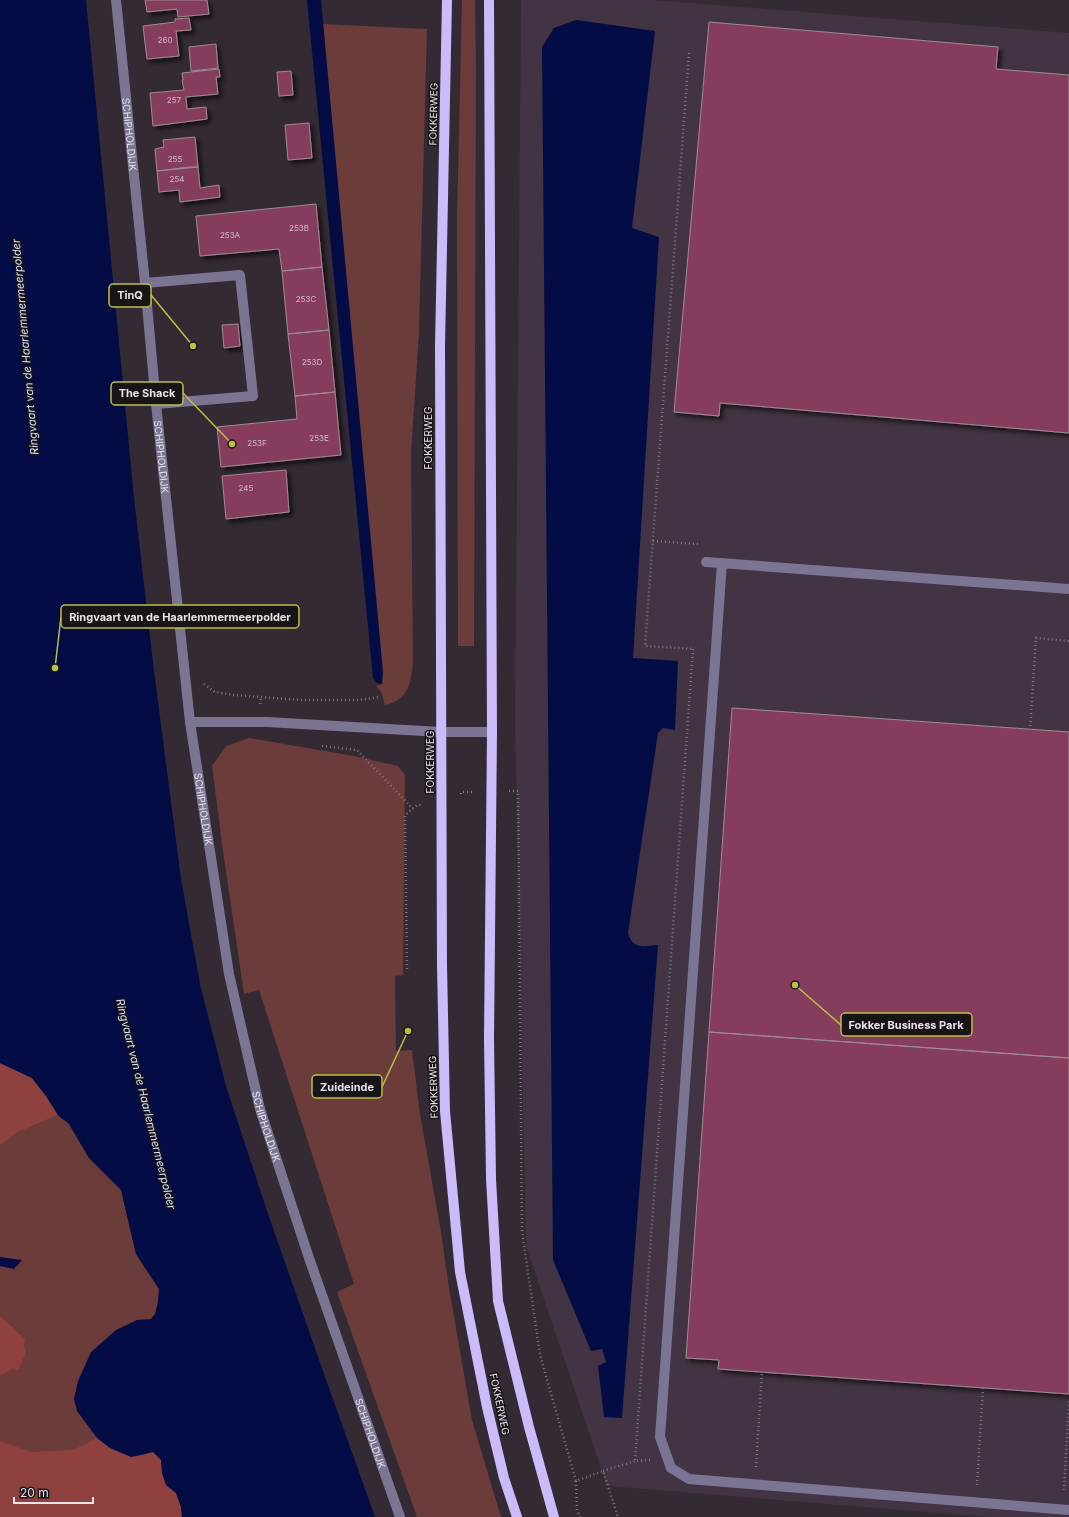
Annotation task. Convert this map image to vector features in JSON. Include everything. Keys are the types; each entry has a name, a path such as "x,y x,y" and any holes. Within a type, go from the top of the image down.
{"main road":[{"name":"FOKKERWEG","path":"447,0 440,346 442,966 445,1110 460,1272 487,1407 504,1478 517,1517"},
{"path":"489,0 492,732 489,1039 491,1179 498,1301 528,1427 554,1517"}],"street":[{"name":"SCHIPHOLDIJK","path":"116,0 156,404 190,722 229,974 260,1109 309,1258 400,1517"},
{"path":"145,283 240,275 254,396 156,404"},
{"path":"706,562 1069,589"},
{"path":"722,564 660,1437 667,1458 671,1468 689,1479 1066,1509"},
{"path":"190,722 259,722 441,732 492,732"}],"path":[{"path":"689,53 645,646 716,650"},
{"path":"653,541 699,544"},
{"path":"1030,730 1036,638 1069,640"},
{"path":"635,1461 693,649"},
{"path":"185,670 215,692 234,695 301,700 360,700 378,697"},
{"path":"259,722 261,697"},
{"path":"319,745 357,750 413,809"},
{"path":"755,1484 762,1372"},
{"path":"976,1502 983,1388"},
{"path":"1066,1509 1069,1401"},
{"path":"603,1471 635,1461 667,1458"},
{"path":"576,1480 577,1510 580,1517"}],"shaded area":[{"path":"462,0 475,0 474,646 458,646 457,217"},
{"path":"521,0 652,0 1069,33 1069,1517 988,1517 607,1486 526,1246 515,724"},
{"path":"323,24 427,29 419,332 411,454 413,662 410,684 404,695 393,703 385,705 381,692 376,686 382,684"},
{"path":"249,738 354,756 398,766 405,775 403,975 395,976 396,1051 412,1050 420,1114 472,1420 501,1517 417,1517 337,1292 354,1284 259,990 244,994 212,766 226,746"},
{"path":"0,1063 32,1078 58,1115 18,1132 0,1145"},
{"path":"0,1083 36,1124 58,1115 69,1124 89,1158 121,1190 136,1254 159,1289 155,1314 151,1319 138,1321 181,1517 0,1517"},
{"path":"0,1316 25,1339 24,1346 26,1353 18,1370 12,1369 0,1375"},
{"path":"97,1438 110,1448 141,1455 153,1451 161,1460 162,1473 166,1485 176,1493 181,1507 182,1517 0,1517 0,1441 31,1452 73,1450"}],"water":[{"path":"0,0 86,0 134,498 154,671 181,879 200,984 226,1086 267,1211 375,1517 182,1517 181,1507 176,1493 166,1485 162,1473 161,1460 153,1452 131,1457 110,1448 97,1438 77,1411 74,1399 78,1381 91,1352 116,1330 137,1320 151,1319 155,1314 159,1289 136,1254 121,1190 89,1158 69,1124 58,1115 32,1078 0,1063"},
{"path":"307,0 321,0 383,672 382,684 377,683 373,678"},
{"path":"576,20 655,31 632,228 659,237 633,658 678,661 675,730 663,728 658,733 628,933 636,945 658,945 622,1418 604,1417 598,1366 606,1362 602,1349 591,1351 553,1260 542,47 554,28"},
{"path":"0,1257 22,1260 14,1269 0,1266"}],"building":[{"path":"145,0 207,0 209,14 178,17 177,9 147,12"},
{"path":"189,18 191,30 176,31 179,56 147,59 143,26 175,22 175,19"},
{"path":"709,22 998,47 996,69 1069,75 1069,433 720,403 719,416 674,412"},
{"path":"216,44 218,68 191,71 189,47"},
{"path":"219,69 220,77 216,77 218,94 186,97 187,109 206,107 207,119 153,126 150,93 184,90 182,73"},
{"path":"291,71 293,95 279,96 277,72"},
{"path":"309,123 312,158 288,160 285,125"},
{"path":"195,137 198,167 157,171 155,149 164,147 163,140"},
{"path":"198,167 200,188 219,185 220,197 180,202 179,190 159,192 157,171"},
{"path":"316,204 322,267 282,271 279,249 200,256 196,216"},
{"path":"322,267 329,330 288,334 282,271"},
{"path":"238,324 240,346 224,348 222,325"},
{"path":"329,330 335,392 295,396 288,334"},
{"path":"335,392 341,455 221,467 217,427 297,419 295,396"},
{"path":"286,470 289,512 226,519 222,476"},
{"path":"732,708 1069,732 1069,1058 709,1032"},
{"path":"709,1032 1069,1058 1069,1394 718,1369 719,1360 686,1358"}],"place":[{"name":"TinQ","path":"193,346"},
{"name":"The Shack","path":"232,444"},
{"name":"Ringvaart van de Haarlemmermeerpolder","path":"55,668"},
{"name":"Fokker Business Park","path":"795,985"},
{"name":"Zuideinde","path":"408,1031"}]}
